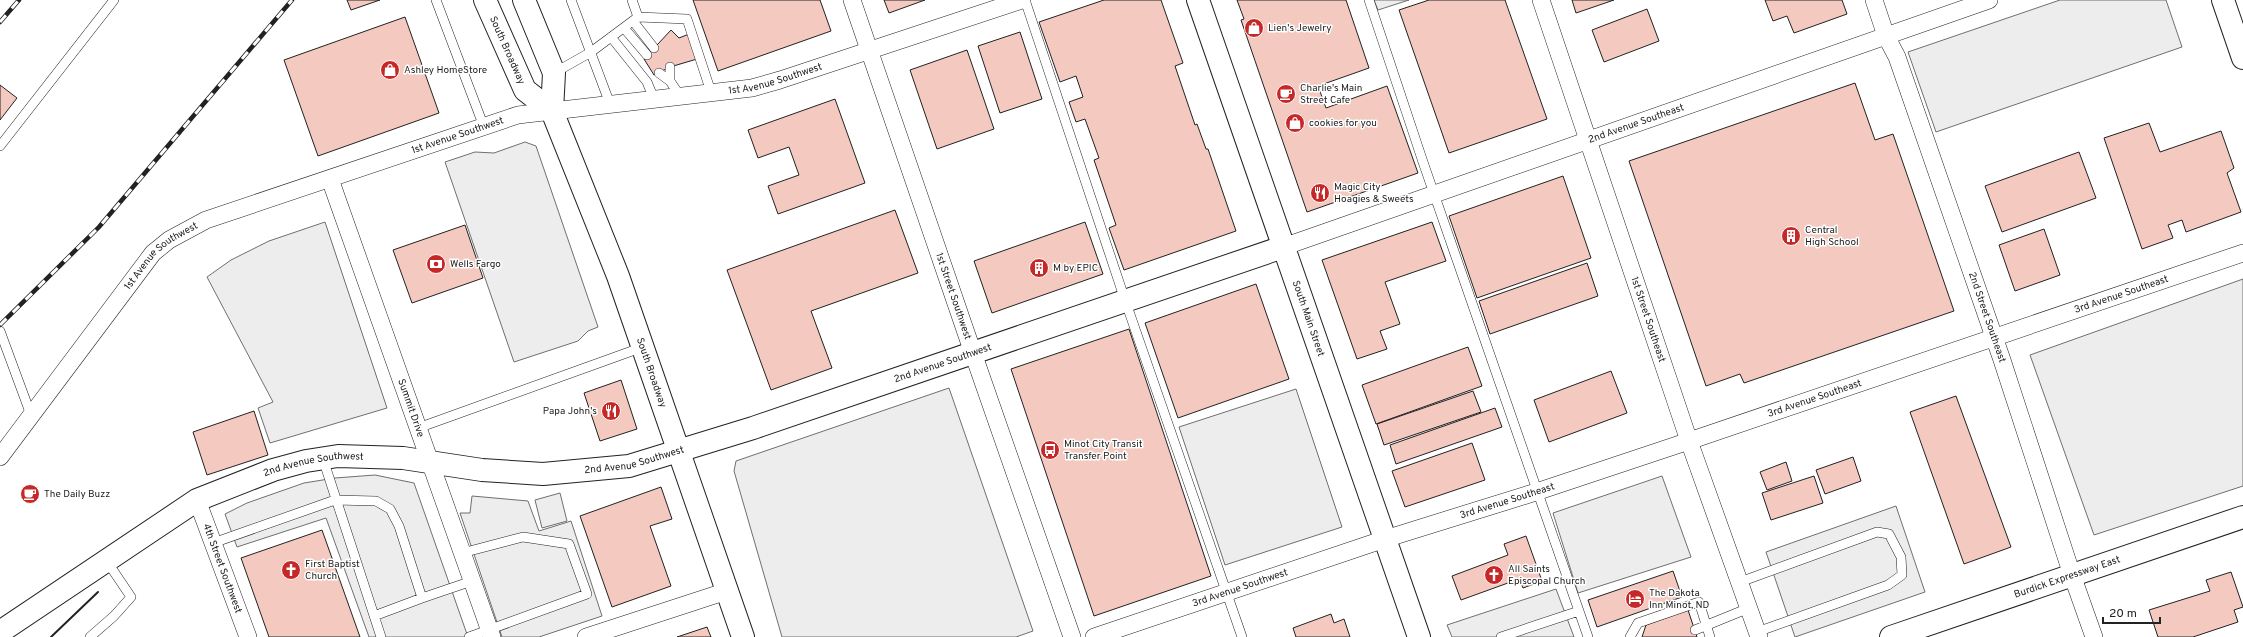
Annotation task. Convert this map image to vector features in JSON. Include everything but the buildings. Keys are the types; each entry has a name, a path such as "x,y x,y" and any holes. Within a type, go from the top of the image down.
{"street":[{"name":"South Broadway","path":"485,0 525,90 552,111"},
{"name":"South Broadway","path":"524,0 554,73 552,111 598,222 680,451 743,637"},
{"name":"1st Street Southwest","path":"852,0 972,353 1072,637"},
{"name":"1st Avenue Southwest","path":"0,457 153,253 169,240 206,220 518,116 752,88 1023,0"},
{"name":"South Main Street","path":"1198,0 1419,637"},
{"name":"1st Street Southeast","path":"1541,0 1689,441 1758,634"},
{"name":"2nd Street Southeast","path":"1874,0 1886,36 1897,57 2094,637"},
{"name":"2nd Avenue Southeast","path":"1284,247 1588,139 1989,0"},
{"path":"2223,0 2243,58"},
{"name":"Summit Drive","path":"330,178 491,632"},
{"name":"2nd Avenue Southwest","path":"0,632 197,500 272,470 338,456 403,458 482,470 543,474 629,466 753,428 1284,247"},
{"name":"3rd Avenue Southeast","path":"1385,539 1536,492 1689,441 2243,253"},
{"name":"4th Street Southwest","path":"197,500 248,637"},
{"name":"Burdick Expressway East","path":"1891,637 2243,517"},
{"name":"3rd Avenue Southwest","path":"1094,637 1225,591 1385,539"},
{"path":"586,637 727,591"}],"lane":[{"path":"0,146 114,0"},
{"path":"436,0 484,127"},
{"path":"571,0 610,104"},
{"path":"632,0 636,19 654,48"},
{"path":"1023,0 1242,637"},
{"path":"1369,0 1536,492 1588,637"},
{"path":"554,73 591,52 636,19 686,19 711,92"},
{"path":"624,28 647,55"},
{"path":"611,37 647,82 654,99"},
{"path":"670,67 670,81"},
{"path":"659,73 670,81 680,96"},
{"path":"0,331 32,415"},
{"path":"418,428 643,346"},
{"path":"323,458 335,500 381,637"},
{"path":"214,543 335,500 376,501 390,509 399,526 422,598"},
{"path":"1740,582 1877,532 1889,534 1901,557 1902,575 1888,586 1758,634"},
{"path":"462,553 523,537 569,544 587,594 491,632 469,637"},
{"path":"90,637 114,616 131,597 106,560"},
{"path":"374,616 472,581"},
{"path":"1630,637 1638,623 1698,602 1710,637"},
{"path":"1695,630 1749,608"},
{"path":"1501,637 1579,611"}],"shaded area":[{"path":"1374,0 1409,0 1378,10"},
{"path":"2060,0 2166,0 2182,47 1936,132 1908,52"},
{"path":"525,142 536,146 598,327 588,331 578,341 514,362 445,162 475,152 494,153"},
{"path":"325,222 387,408 270,443 258,408 273,402 207,277 231,260 269,241"},
{"path":"2243,279 2243,486 2094,535 2030,355"},
{"path":"949,388 1033,631 1016,637 782,637 734,471 736,461"},
{"path":"1296,389 1342,527 1225,565 1179,427"},
{"path":"375,475 414,483 468,637 369,637 326,518 237,547 225,514 247,503 304,483 335,478"},
{"path":"1662,476 1691,557 1578,593 1553,513"},
{"path":"560,493 567,521 542,528 535,500"},
{"path":"472,496 528,501 539,531 571,521 602,616 539,637 502,637 460,513 470,513"},
{"path":"1896,506 1925,592 1795,637 1766,552"},
{"path":"1556,589 1574,637 1452,637 1447,625"}],"railway":[{"path":"0,22 19,0"},
{"path":"0,325 99,227 292,0"}],"wall":[{"path":"51,637 98,592"}],"place":[{"name":"Lien's Jewelry","path":"1254,28"},
{"name":"Ashley HomeStore","path":"390,70"},
{"name":"Charlie's Main Street Cafe","path":"1286,94"},
{"name":"cookies for you","path":"1295,123"},
{"name":"Magic City Hoagies & Sweets","path":"1320,193"},
{"name":"Central High School","path":"1791,236"},
{"name":"Wells Fargo","path":"436,264"},
{"name":"M by EPIC","path":"1039,268"},
{"name":"Papa John's","path":"611,411"},
{"name":"Minot City Transit Transfer Point","path":"1050,450"},
{"name":"The Daily Buzz","path":"30,494"},
{"name":"First Baptist Church","path":"291,570"},
{"name":"All Saints Episcopal Church","path":"1494,575"},
{"name":"The Dakota Inn Minot, ND","path":"1635,599"}]}
